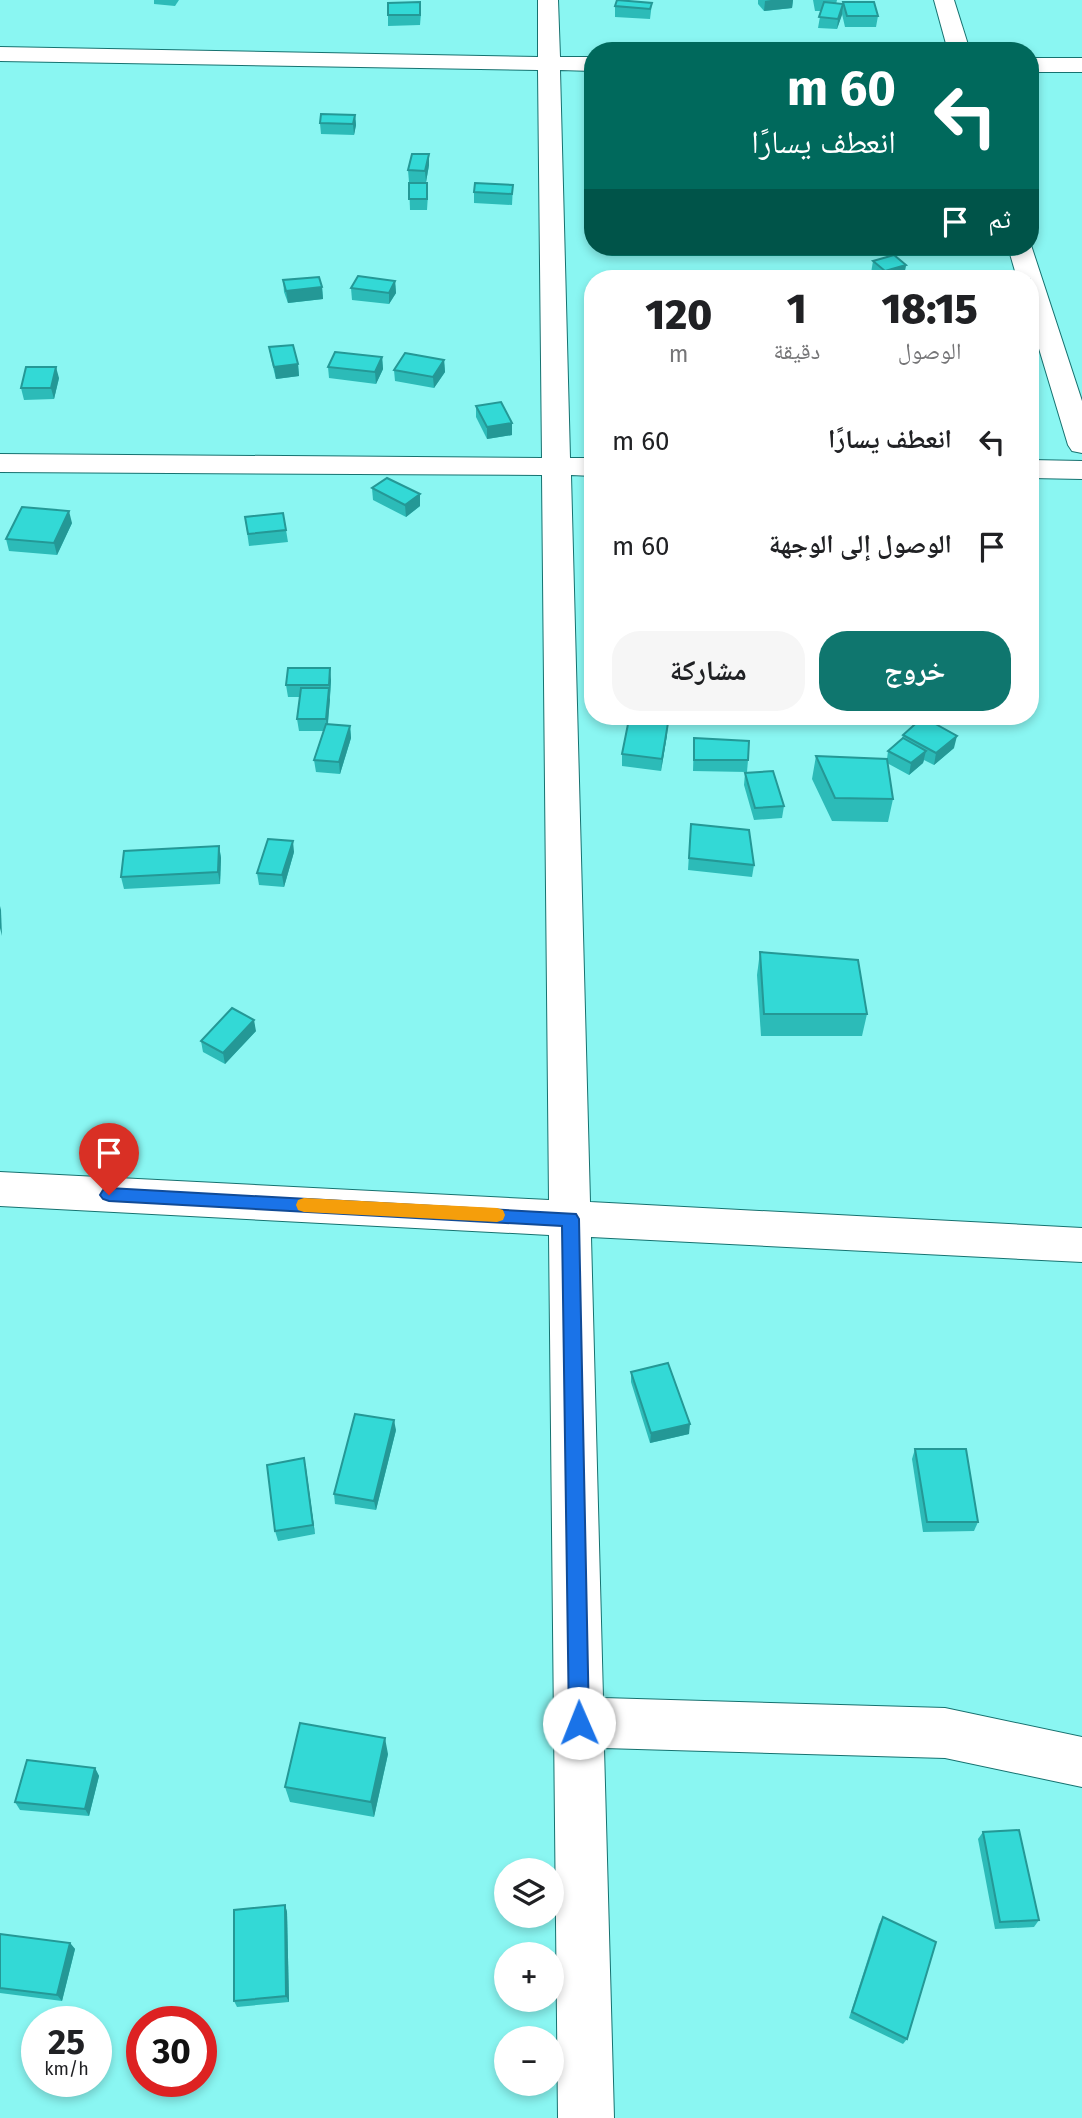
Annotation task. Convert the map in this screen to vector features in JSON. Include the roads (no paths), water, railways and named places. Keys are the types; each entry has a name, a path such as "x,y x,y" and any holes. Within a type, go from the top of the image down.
{"street":[{"path":"548,0 575,466 570,1219 586,2118"},
{"path":"943,0 956,42"},
{"path":"0,54 584,64"},
{"path":"1039,65 1082,65"},
{"path":"1039,308 1082,445"},
{"path":"0,463 575,466"},
{"path":"1039,469 1082,470"},
{"path":"0,1189 1082,1245"},
{"path":"579,1723 945,1733 1082,1762"}]}
